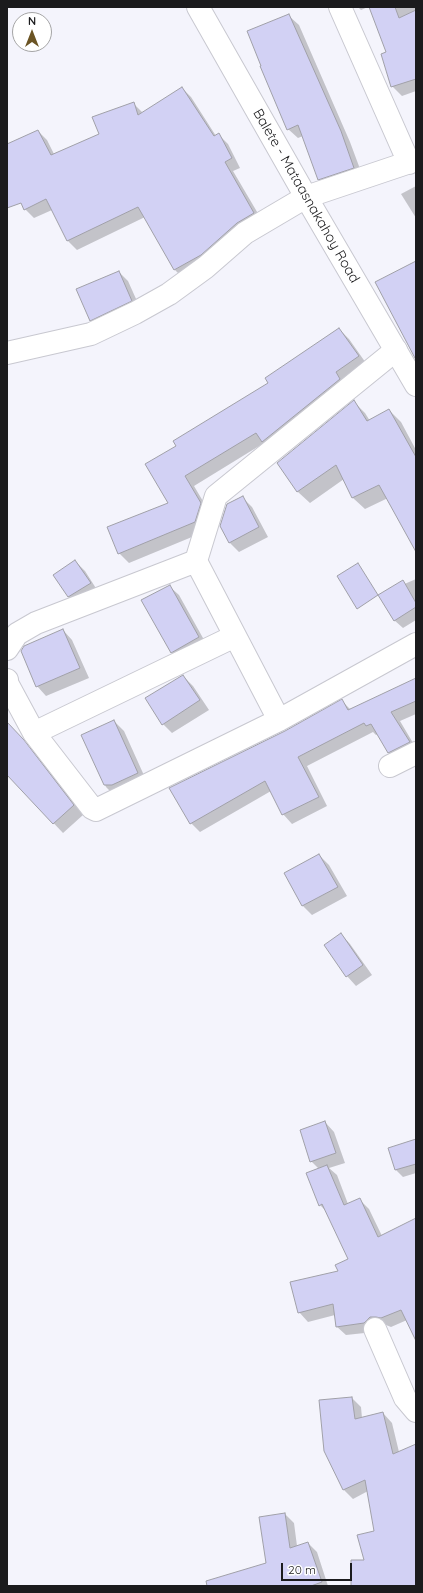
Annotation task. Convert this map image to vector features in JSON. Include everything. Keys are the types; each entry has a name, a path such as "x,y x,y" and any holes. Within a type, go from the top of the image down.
{"street":[{"name":"Balete - Mataasnakahoy Road","path":"198,7 306,197 416,385"},
{"path":"7,354 91,334 170,294 206,267 245,233 306,197 412,162 340,7"},
{"path":"279,720 196,561 216,496 396,350"},
{"path":"7,649 17,634 36,623 196,561"},
{"path":"34,733 235,636"},
{"path":"7,680 7,683 34,733 92,808 96,810 279,720 416,644"},
{"path":"390,766 416,753"},
{"path":"375,1328 405,1398 416,1411"}],"building":[{"path":"369,7 395,7 399,18 416,10 416,79 391,87 381,54 386,52"},
{"path":"289,14 341,131 354,168 318,180 298,125 287,130 247,31"},
{"path":"182,87 214,136 219,133 232,158 225,162 254,213 237,223 201,255 174,270 138,207 67,241 46,199 24,210 21,203 7,208 7,144 38,130 51,155 99,134 92,117 134,102 138,115"},
{"path":"416,261 416,360 375,282"},
{"path":"119,271 132,301 90,321 76,289"},
{"path":"339,328 359,356 336,372 340,379 262,442 256,433 185,476 201,503 195,522 118,554 107,527 168,503 145,464 176,446 173,441 268,383 265,378"},
{"path":"354,400 367,421 389,409 416,457 416,552 379,485 352,498 336,465 297,492 277,463"},
{"path":"243,496 259,527 229,543 220,526 227,504"},
{"path":"75,560 91,583 68,597 53,575"},
{"path":"358,563 378,595 357,609 337,576"},
{"path":"403,580 416,603 416,607 394,621 378,595"},
{"path":"170,585 199,637 171,653 141,600"},
{"path":"63,629 80,668 36,687 21,651 24,646"},
{"path":"183,675 200,700 162,725 145,698"},
{"path":"416,678 416,701 391,712 410,742 388,753 371,724 366,726 364,723 298,757 319,797 282,815 265,781 190,824 169,788 285,731 342,699 348,710"},
{"path":"114,720 138,773 112,785 104,785 81,735"},
{"path":"7,722 24,740 74,805 53,824 7,775"},
{"path":"319,854 338,887 302,906 284,873"},
{"path":"341,933 363,965 346,977 324,945"},
{"path":"325,1121 336,1153 310,1162 300,1130"},
{"path":"416,1139 416,1164 395,1170 388,1148"},
{"path":"327,1165 344,1205 360,1198 378,1237 416,1218 416,1341 401,1310 381,1318 370,1317 364,1323 336,1327 333,1304 298,1313 290,1282 338,1271 335,1265 348,1259 322,1204 319,1206 306,1173"},
{"path":"352,1397 355,1419 383,1412 393,1454 416,1444 416,1586 351,1586 351,1560 364,1560 357,1535 374,1531 365,1480 343,1490 324,1451 319,1400"},
{"path":"285,1513 290,1548 308,1542 322,1582 311,1586 207,1586 206,1581 266,1563 259,1517"}]}
